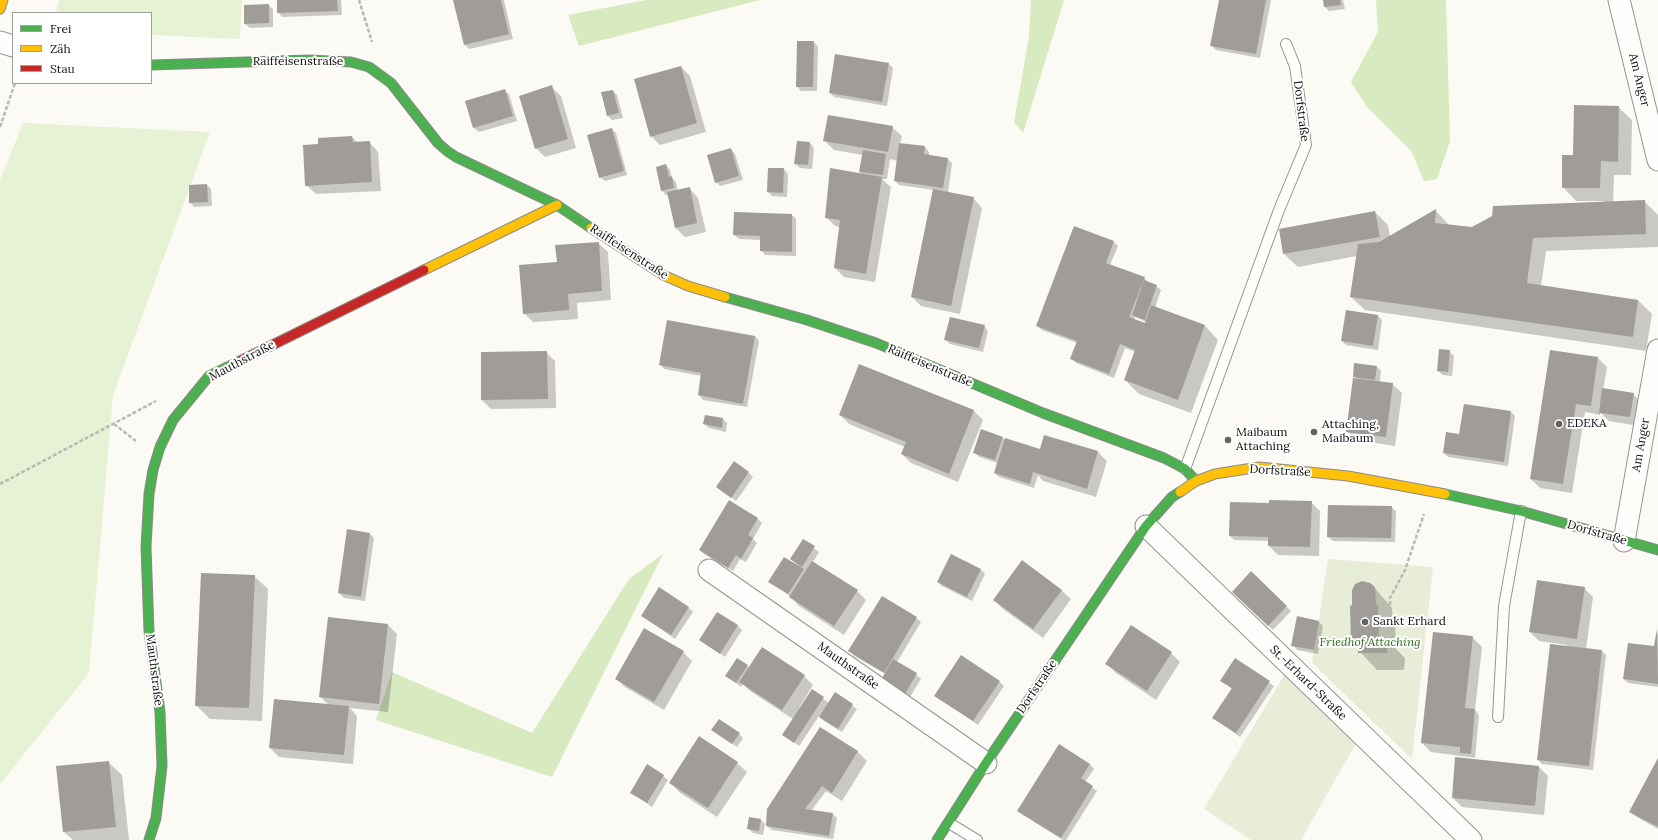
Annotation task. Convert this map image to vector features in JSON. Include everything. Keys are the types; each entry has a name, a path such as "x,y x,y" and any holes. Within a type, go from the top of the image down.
{"street":[{"path":"0,9 3,0"},
{"name":"Am Anger","path":"1619,0 1658,160"},
{"path":"0,42 12,46"},
{"name":"Raiffeisenstraße","path":"152,65 309,60 351,62 369,67 391,83 438,143 447,151 456,157 557,205 663,275 675,281 841,330 876,343 1043,413 1164,458 1185,469 1196,481"},
{"name":"Mauthstraße","path":"149,840 156,818 162,766 160,712 149,631 146,547 149,494 157,457 173,420 209,376 557,205"},
{"name":"Am Anger","path":"1624,541 1658,350"},
{"name":"Dorfstraße","path":"937,840 986,763 1146,526 1172,497 1196,481 1215,474 1259,467 1348,476 1521,511 1658,550"},
{"name":"St.-Erhard-Straße","path":"1146,526 1471,840"},
{"name":"Mauthstraße","path":"709,570 986,763"}],"lane":[{"name":"Dorfstraße","path":"1185,469 1279,210 1306,145 1295,66 1286,44"},
{"path":"1498,717 1504,606 1521,511"},
{"path":"949,823 977,840"}],"path":[{"path":"359,0 382,75"},
{"path":"0,127 16,84"},
{"path":"0,484 161,399"},
{"path":"1390,659 1390,598 1405,570 1432,492"}],"green space":[{"path":"59,0 242,0 240,39 152,35 152,12 56,12"},
{"path":"646,0 760,0 579,46 568,15"},
{"path":"1031,0 1064,0 1023,133 1014,122 1029,37"},
{"path":"1376,0 1446,0 1450,141 1437,179 1424,181 1412,152 1367,107 1351,82 1378,32"},
{"path":"23,123 210,132 113,395 89,673 0,784 0,180"},
{"path":"663,554 552,777 376,720 392,672 532,733 629,579"},
{"name":"Friedhof Attaching","path":"1328,559 1433,567 1412,759 1312,663"},
{"name":"Friedhof Attaching","path":"1288,669 1358,740 1301,840 1251,840 1204,809"}],"building":[{"path":"277,0 337,0 338,11 277,13"},
{"path":"453,0 501,0 509,34 464,45"},
{"path":"1219,0 1266,0 1256,54 1210,46"},
{"path":"1323,0 1340,0 1341,5 1324,7"},
{"path":"269,4 269,23 244,24 244,5"},
{"path":"797,41 814,41 813,87 796,87"},
{"path":"835,54 889,63 882,102 829,93"},
{"path":"681,66 697,123 650,137 634,79"},
{"path":"552,85 568,139 535,149 519,96"},
{"path":"505,89 513,116 473,128 465,101"},
{"path":"613,90 619,113 607,116 601,92"},
{"path":"1574,105 1619,106 1618,162 1601,161 1600,188 1562,188 1562,155 1573,155"},
{"path":"828,115 893,126 888,152 823,141"},
{"path":"612,128 624,171 599,178 587,135"},
{"path":"352,136 353,142 370,141 372,182 305,186 303,145 318,144 318,138"},
{"path":"797,141 810,142 808,165 794,164"},
{"path":"899,143 925,146 924,154 948,158 943,188 894,181"},
{"path":"731,148 739,176 715,183 707,155"},
{"path":"863,150 886,154 883,175 859,172"},
{"path":"666,164 669,177 672,176 674,188 661,191 656,167"},
{"path":"768,168 784,168 783,193 767,192"},
{"path":"830,168 882,177 866,274 834,268 840,220 825,218"},
{"path":"207,184 208,202 189,203 189,185"},
{"path":"690,187 697,223 675,228 667,192"},
{"path":"933,189 974,197 951,306 911,297"},
{"path":"1645,200 1646,234 1533,238 1527,283 1638,300 1633,337 1350,297 1358,244 1379,242 1436,209 1435,223 1472,227 1492,216 1493,206"},
{"path":"1375,211 1380,237 1283,254 1279,229"},
{"path":"734,212 792,214 792,252 760,251 760,236 733,235"},
{"path":"1074,226 1114,241 1106,263 1145,277 1129,317 1145,323 1151,305 1205,325 1178,400 1124,380 1135,350 1120,344 1109,374 1070,359 1077,341 1036,326"},
{"path":"599,242 602,291 568,294 569,310 523,314 519,265 557,262 555,245"},
{"path":"1144,280 1157,285 1145,320 1132,315"},
{"path":"1346,310 1378,315 1373,346 1341,341"},
{"path":"950,317 985,325 979,348 944,340"},
{"path":"667,320 755,336 743,404 698,395 701,373 659,365"},
{"path":"1439,349 1450,350 1448,372 1437,371"},
{"path":"1550,350 1598,357 1591,406 1576,404 1563,484 1530,479"},
{"path":"547,351 548,399 481,400 481,352"},
{"path":"1354,363 1377,366 1375,380 1353,377"},
{"path":"859,364 974,410 949,474 901,454 906,442 839,415"},
{"path":"1353,378 1393,383 1386,437 1346,432"},
{"path":"1602,388 1634,393 1630,417 1599,413"},
{"path":"1464,404 1511,411 1504,462 1443,453 1446,432 1459,434"},
{"path":"705,415 723,418 722,428 703,424"},
{"path":"981,429 1003,437 995,460 973,453"},
{"path":"1044,435 1098,451 1087,489 1033,472 1030,484 994,473 1005,438 1040,449"},
{"path":"734,461 749,472 731,498 716,487"},
{"path":"729,500 758,518 748,535 753,538 741,559 736,555 728,568 699,550"},
{"path":"1269,500 1312,501 1310,547 1268,546 1268,537 1229,536 1230,502 1269,503"},
{"path":"1328,505 1392,506 1391,538 1327,537"},
{"path":"347,529 370,533 361,597 338,593"},
{"path":"803,539 815,546 802,567 790,559"},
{"path":"951,554 981,569 967,597 937,582"},
{"path":"784,557 804,569 788,594 768,582"},
{"path":"1022,560 1062,590 1033,629 993,600"},
{"path":"812,561 858,590 834,626 789,597"},
{"path":"1251,571 1287,606 1268,626 1232,592"},
{"path":"201,573 255,575 249,708 195,706"},
{"path":"1537,580 1585,587 1577,639 1529,632"},
{"name":"Sankt Erhard","path":"1362,581 1370,583 1375,587 1376,605 1378,605 1379,639 1388,639 1387,653 1358,653 1358,643 1351,644 1350,605 1352,606 1352,590 1355,584"},
{"path":"659,587 689,607 671,635 641,616"},
{"path":"882,596 917,617 884,673 848,651"},
{"path":"717,612 738,625 720,654 699,640"},
{"path":"1297,616 1319,621 1314,650 1291,646"},
{"path":"328,617 388,624 379,704 319,697"},
{"path":"1131,625 1172,652 1147,691 1105,664"},
{"path":"644,628 684,651 654,702 615,679"},
{"path":"1657,629 1658,684 1623,679 1628,643 1654,646"},
{"path":"1433,632 1473,636 1465,708 1475,709 1471,754 1460,753 1460,747 1421,743"},
{"path":"1550,644 1602,650 1589,766 1537,760"},
{"path":"762,647 805,675 782,710 739,682"},
{"path":"961,655 1000,681 973,721 934,696"},
{"path":"737,658 748,665 736,683 725,676"},
{"path":"1235,658 1270,681 1236,733 1212,718 1232,688 1220,681"},
{"path":"893,659 917,673 905,694 881,680"},
{"path":"812,689 824,697 794,743 782,735"},
{"path":"835,692 853,704 838,729 819,717"},
{"path":"274,699 349,706 344,755 269,748"},
{"path":"719,719 740,733 732,744 711,730"},
{"path":"820,727 858,751 832,793 822,786 805,809 833,813 829,836 766,826 767,809"},
{"path":"699,736 738,762 708,808 669,783"},
{"path":"1059,744 1090,764 1081,778 1093,786 1061,838 1017,811"},
{"path":"1455,757 1539,766 1535,806 1452,798"},
{"path":"1658,758 1658,827 1629,812"},
{"path":"109,761 116,827 63,832 56,766"},
{"path":"647,764 664,775 647,803 630,793"},
{"path":"749,817 761,819 759,831 747,829"}],"traffic: fast":[{"path":"152,65 309,60 351,62 369,67 391,83 438,143 447,151 456,157 557,205 591,228"},
{"path":"725,297 807,320 876,343 1043,413 1164,458 1185,469 1196,481"},
{"path":"149,840 156,818 162,766 160,712 149,631 146,547 149,494 153,470 160,447 173,420 209,376 242,360"},
{"path":"937,840 986,763 1146,526 1172,497 1180,492"},
{"path":"1445,494 1521,511 1658,550"}],"traffic: slow":[{"path":"0,9 3,0"},
{"path":"424,270 557,205"},
{"path":"591,228 663,275 688,286 725,297"},
{"path":"1180,492 1196,481 1215,474 1259,467 1348,476 1445,494"}],"traffic: jam":[{"path":"242,360 424,270"}],"place":[{"name":"EDEKA","path":"1559,424"},
{"name":"Attaching, Maibaum","path":"1314,432"},
{"name":"Maibaum Attaching","path":"1228,440"},
{"name":"Sankt Erhard","path":"1365,622"}]}
